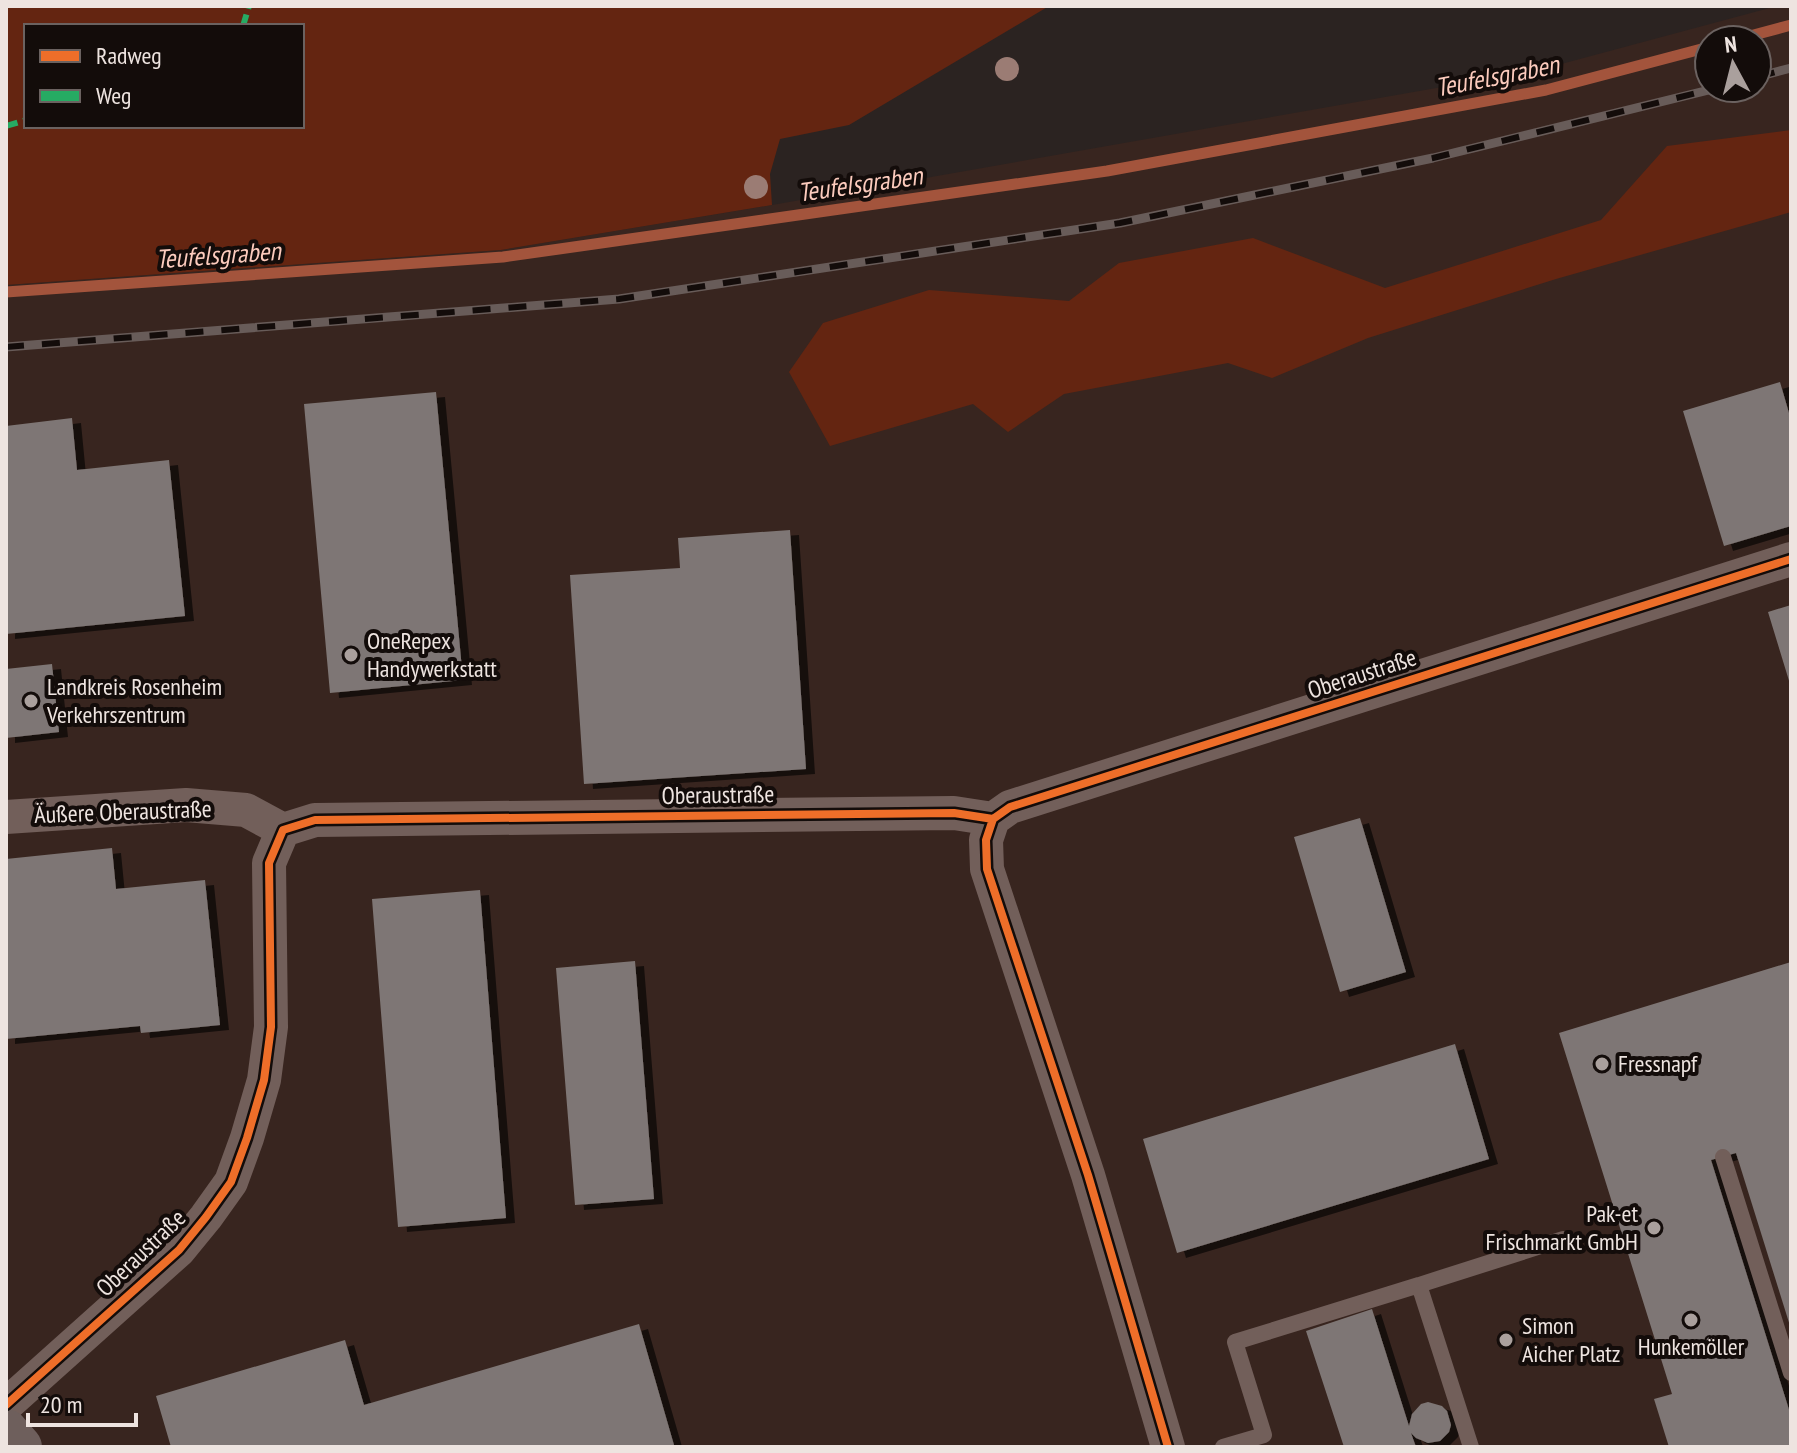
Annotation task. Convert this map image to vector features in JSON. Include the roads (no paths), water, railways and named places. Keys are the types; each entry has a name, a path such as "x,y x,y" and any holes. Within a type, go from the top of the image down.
{"highway":[{"path":"6,1431 20,1447"}],"street":[{"name":"Oberaustraße","path":"6,1405 179,1250 231,1182 264,1080 271,1027 269,863 283,830 315,820 954,813 993,819 1010,807 1791,559"},
{"name":"Äußere Oberaustraße","path":"6,817 186,805 246,810 283,830"},
{"path":"993,819 986,840 987,869 1088,1175 1168,1447"}],"lane":[{"path":"1723,1157 1791,1373"},
{"path":"1223,1447 1264,1435 1235,1342 1563,1239"},
{"path":"1419,1285 1471,1447"}],"waterway":[{"name":"Teufelsgraben","path":"1773,30 1791,25"},
{"name":"Teufelsgraben","path":"6,292 503,257 1107,171 1546,90 1693,51"}],"railway":[{"path":"1773,73 1791,68"},
{"path":"6,347 619,299 1120,223 1433,158 1693,94"}],"place":[{"name":"OneRepex Handywerkstatt","path":"351,655"},
{"name":"Landkreis Rosenheim Verkehrszentrum","path":"31,701"},
{"name":"Fressnapf","path":"1602,1064"},
{"name":"Pak-et Frischmarkt GmbH","path":"1654,1228"},
{"name":"Hunkemöller","path":"1691,1320"},
{"name":"Simon Aicher Platz","path":"1506,1340"}]}
